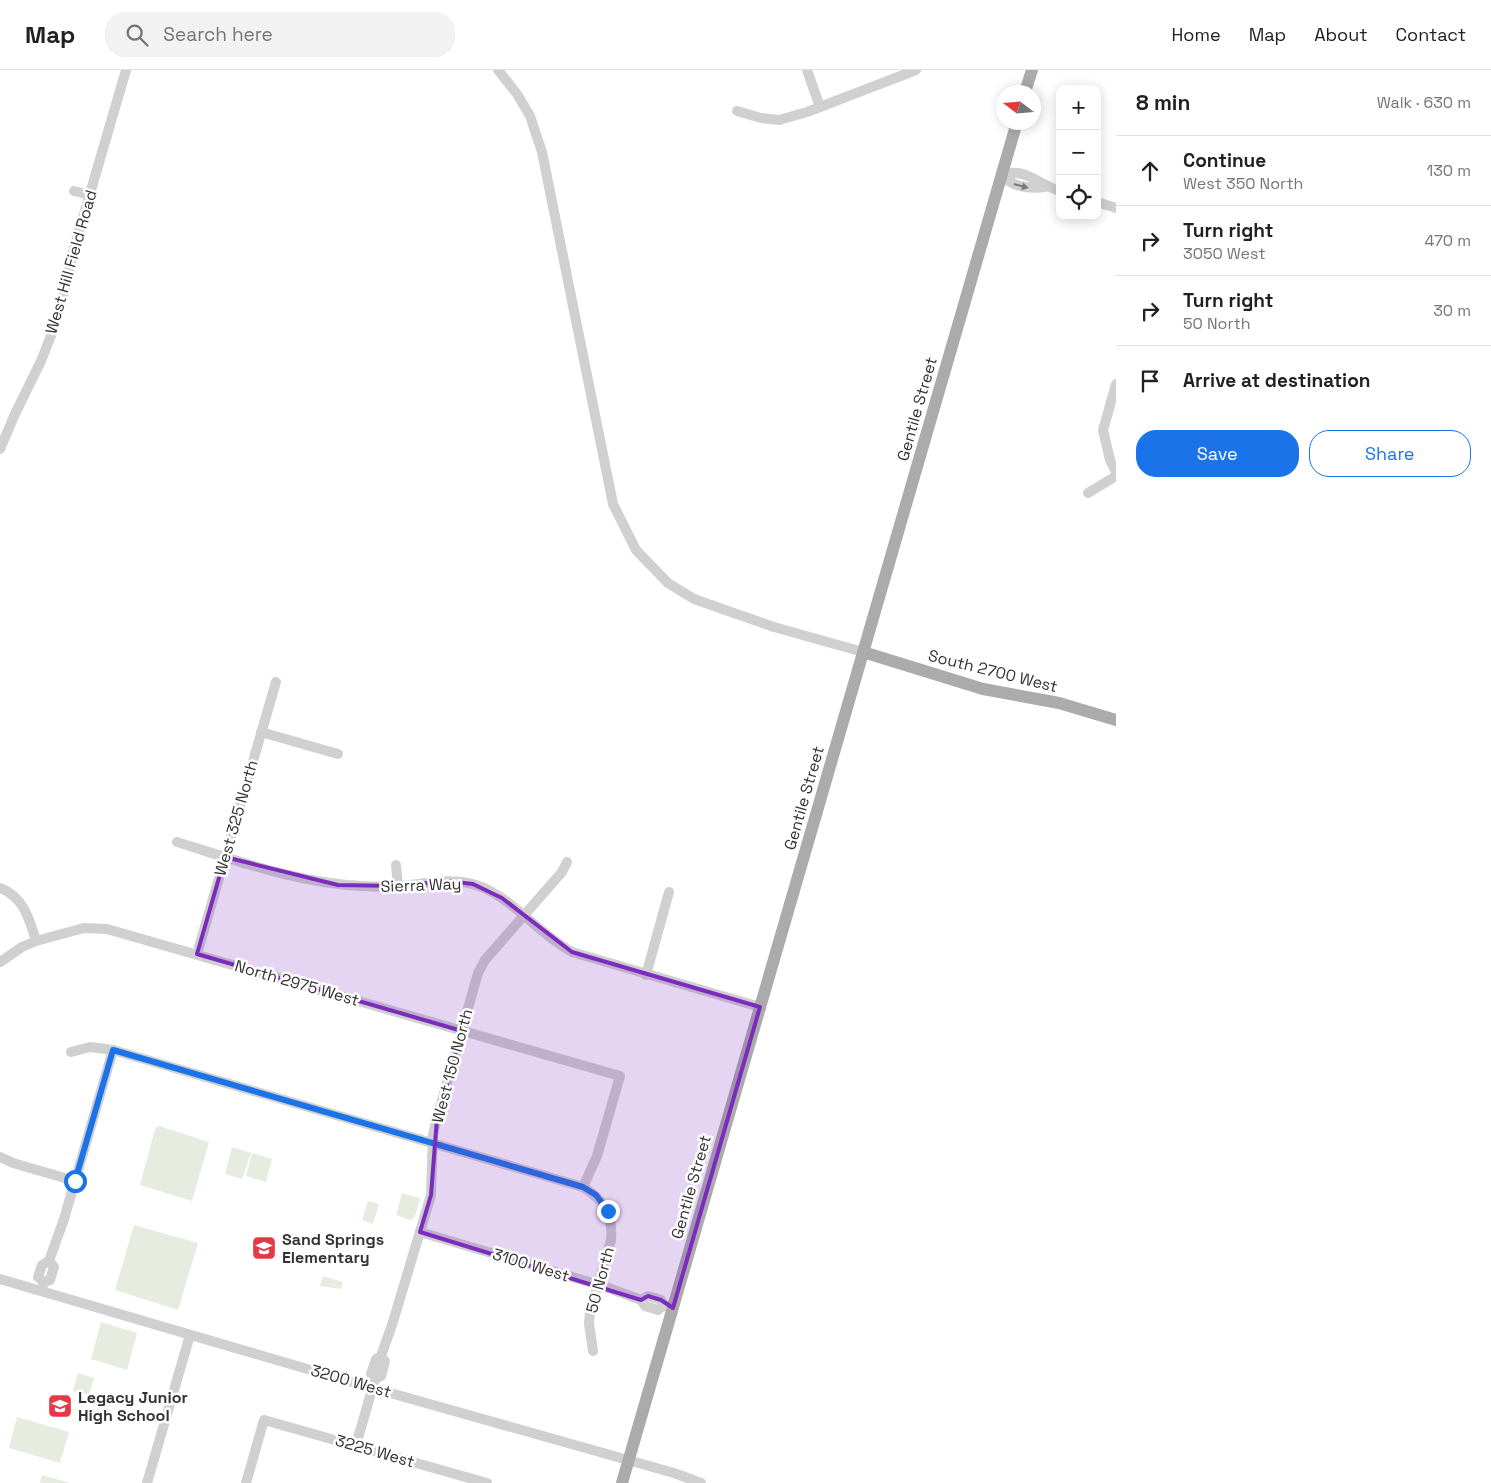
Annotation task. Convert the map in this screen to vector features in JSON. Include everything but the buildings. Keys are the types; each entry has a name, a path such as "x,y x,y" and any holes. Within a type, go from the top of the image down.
{"main road":[{"path":"1027,85 1032,70"},
{"name":"Gentile Street","path":"622,1483 668,1307 760,1007 1014,130"},
{"name":"South 2700 West","path":"863,652 983,689 1059,704 1116,720"}],"street":[{"name":"West Hill Field Road","path":"0,449 15,414 42,361 54,328 67,283 73,252 126,70"},
{"path":"498,70 517,94 530,116 542,152 613,504 636,550 668,583 694,599 774,627 863,652"},
{"path":"807,70 820,107"},
{"path":"738,111 761,118 778,120 820,107 912,71"},
{"path":"1002,174 1012,172 1035,178 1045,186 1056,190"},
{"path":"74,191 90,196"},
{"path":"1101,203 1116,208"},
{"path":"1116,384 1103,430 1116,472"},
{"path":"1088,493 1116,476"},
{"name":"West 325 North","path":"197,954 276,682"},
{"path":"261,732 338,754"},
{"name":"Sierra Way","path":"177,842 308,880 364,887 447,881 473,884 487,888 502,898 550,939 572,952 760,1007"},
{"name":"West 150 North","path":"356,1445 374,1383 381,1376 386,1361 381,1356 430,1195 437,1118 481,967 562,872 567,862"},
{"path":"396,865 398,886"},
{"path":"0,888 18,899 27,913 36,941"},
{"path":"646,974 669,892"},
{"name":"North 2975 West","path":"0,962 22,947 36,941 84,928 107,929 620,1076 597,1156 583,1187"},
{"path":"71,1052 90,1047 113,1050 583,1187"},
{"path":"42,1287 50,1280 54,1267 50,1261 113,1050"},
{"path":"0,1157 13,1164 75,1181"},
{"name":"50 North","path":"583,1187 596,1195 602,1202 608,1211 612,1228 611,1240 590,1312 589,1324 593,1351"},
{"name":"3100 West","path":"420,1232 598,1285 641,1300 645,1306 658,1310 668,1307"},
{"name":"3200 West","path":"0,1279 42,1287 190,1335 374,1383 674,1473 701,1483"},
{"path":"147,1483 190,1335"},
{"name":"3225 West","path":"246,1483 264,1420 487,1483"}],"highlighted area":[{"path":"225,857 338,885 398,886 447,881 473,884 502,898 572,952 760,1007 673,1308 661,1300 648,1296 641,1300 420,1232 431,1195 437,1118 462,1031 197,954"}],"shaded area":[{"path":"159,1126 209,1142 192,1201 140,1185 155,1129"},
{"path":"232,1147 251,1153 242,1179 225,1174"},
{"path":"252,1153 272,1159 266,1182 246,1176"},
{"path":"402,1193 420,1198 415,1217 410,1220 396,1215"},
{"path":"368,1201 379,1204 373,1224 362,1220"},
{"path":"134,1225 198,1243 178,1310 115,1290"},
{"path":"323,1276 343,1282 341,1289 320,1286"},
{"path":"101,1322 137,1333 127,1370 91,1359"},
{"path":"78,1373 94,1378 89,1395 73,1391"},
{"path":"17,1417 69,1432 60,1463 9,1448"},
{"path":"42,1475 70,1483 40,1483"}],"place":[{"name":"Sand Springs Elementary","path":"264,1248"},
{"name":"Legacy Junior High School","path":"60,1406"}],"route":[{"path":"75,1181 113,1050 583,1187 596,1195 608,1211"}]}
